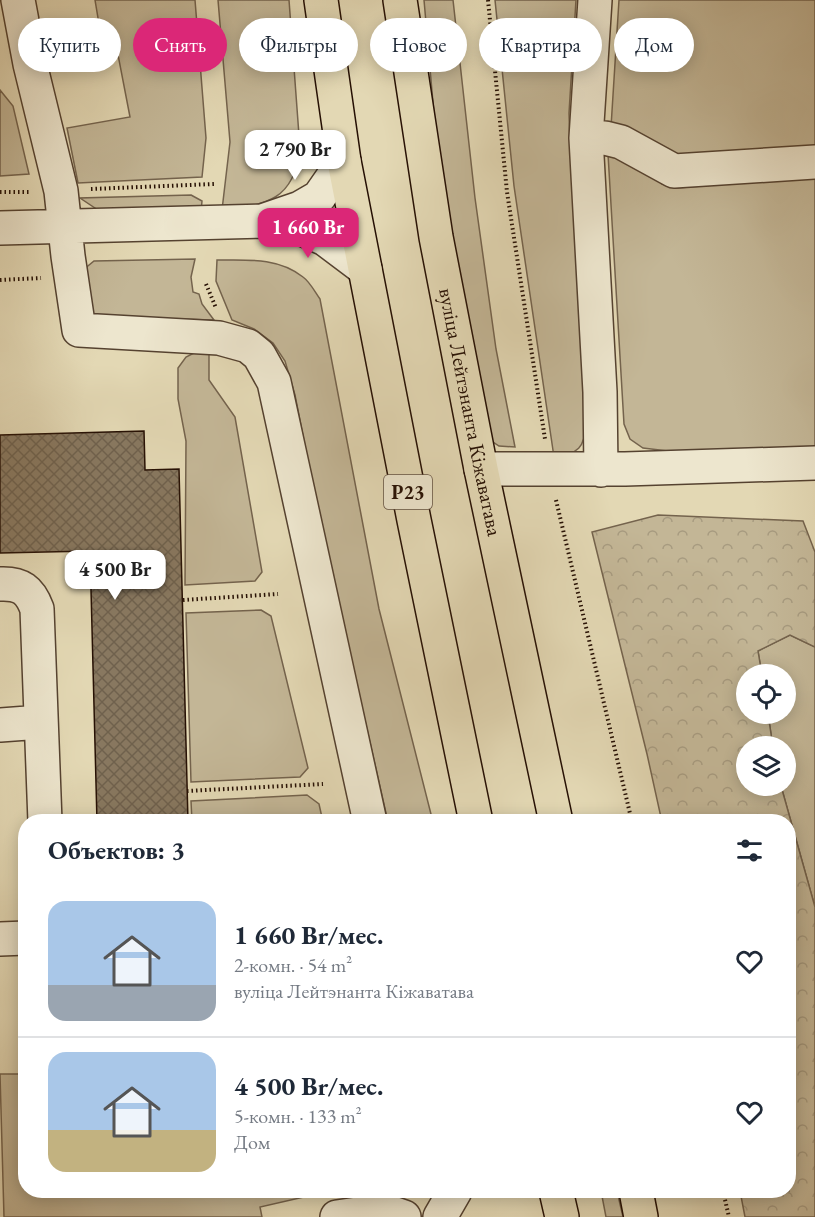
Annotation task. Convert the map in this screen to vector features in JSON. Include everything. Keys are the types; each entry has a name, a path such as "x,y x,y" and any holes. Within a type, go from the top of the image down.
{"main road":[{"name":"Р23","path":"321,0 344,161 474,814"},
{"name":"вуліца Лейтэнанта Кіжаватава","path":"400,0 436,237 481,469 554,814"},
{"path":"558,1198 562,1217"},
{"path":"637,1198 641,1217"}],"street":[{"path":"595,0 586,138 602,470"},
{"path":"13,8 15,59 61,191 80,330 219,338 248,346 259,355 274,382 368,814"},
{"path":"586,138 605,138 621,142 674,171 815,162"},
{"path":"262,221 300,208 319,197 344,161"},
{"path":"0,228 262,221 300,228 325,239 365,269"},
{"path":"481,469 602,470 815,463"},
{"path":"0,584 13,584 31,594 37,609 45,814"},
{"path":"0,725 41,722"},
{"path":"0,939 18,938"},
{"path":"440,1217 451,1198"},
{"path":"337,1217 384,1210 404,1217"}],"path":[{"path":"488,0 507,192 549,469 630,814"},
{"path":"0,192 214,184"},
{"path":"0,280 72,277"},
{"path":"206,284 216,308"},
{"path":"183,600 278,594"},
{"path":"187,791 323,784"},
{"path":"725,1198 729,1217"}],"green space":[{"path":"95,0 195,0 196,18 133,18 133,72 201,72 206,138 202,177 78,183 67,128 130,117 121,70 121,18 98,18"},
{"path":"218,0 289,0 290,18 239,18 239,72 294,72 300,149 292,179 276,197 252,206 222,210 230,142 224,72 227,72 227,18 220,18"},
{"path":"424,0 453,0 455,18 426,18"},
{"path":"495,0 576,0 575,18 497,18"},
{"path":"619,0 815,0 815,149 679,161 611,127 614,72 694,72 694,18 618,18"},
{"path":"430,72 461,72 475,198 496,349 515,447 499,446 490,440 448,228"},
{"path":"502,72 572,72 570,146 586,423 584,438 579,448 569,454 554,457 514,186"},
{"path":"0,90 13,106 29,174 0,176"},
{"path":"608,154 653,175 662,184 677,188 815,177 815,451 701,455 643,448 630,439 624,424"},
{"path":"191,195 202,201 201,212 98,210 80,198"},
{"path":"195,259 191,277 193,292 199,294 202,304 214,320 140,318 105,321 93,314 83,270 94,261"},
{"path":"217,260 262,261 283,266 306,279 320,299 379,609 431,814 386,814 319,518 295,395 285,361 273,343 254,329 232,320 216,281"},
{"path":"194,353 209,353 209,380 235,417 262,572 255,581 185,585 186,441 178,399 178,368 186,357"},
{"path":"658,515 803,521 815,552 815,647 790,635 758,651 760,664 736,664 736,724 770,724 771,736 736,736 736,796 784,796 789,814 660,814 592,532"},
{"path":"261,610 271,616 308,768 300,777 191,782 186,613"},
{"path":"790,635 815,647 815,907 796,839 796,814 789,814 784,796 796,796 796,736 771,736 770,724 796,724 796,664 760,664 758,651"},
{"path":"307,795 319,804 321,814 192,814 191,801"},
{"path":"796,839 815,907 815,1217 745,1217 741,1198 796,1198"},
{"path":"0,1074 18,1074 18,1198 299,1198 260,1207 262,1217 4,1217"},
{"path":"602,1198 619,1198 623,1217 606,1217"}],"building":[{"path":"144,431 145,470 179,469 188,814 97,814 90,551 0,553 0,435"}]}
